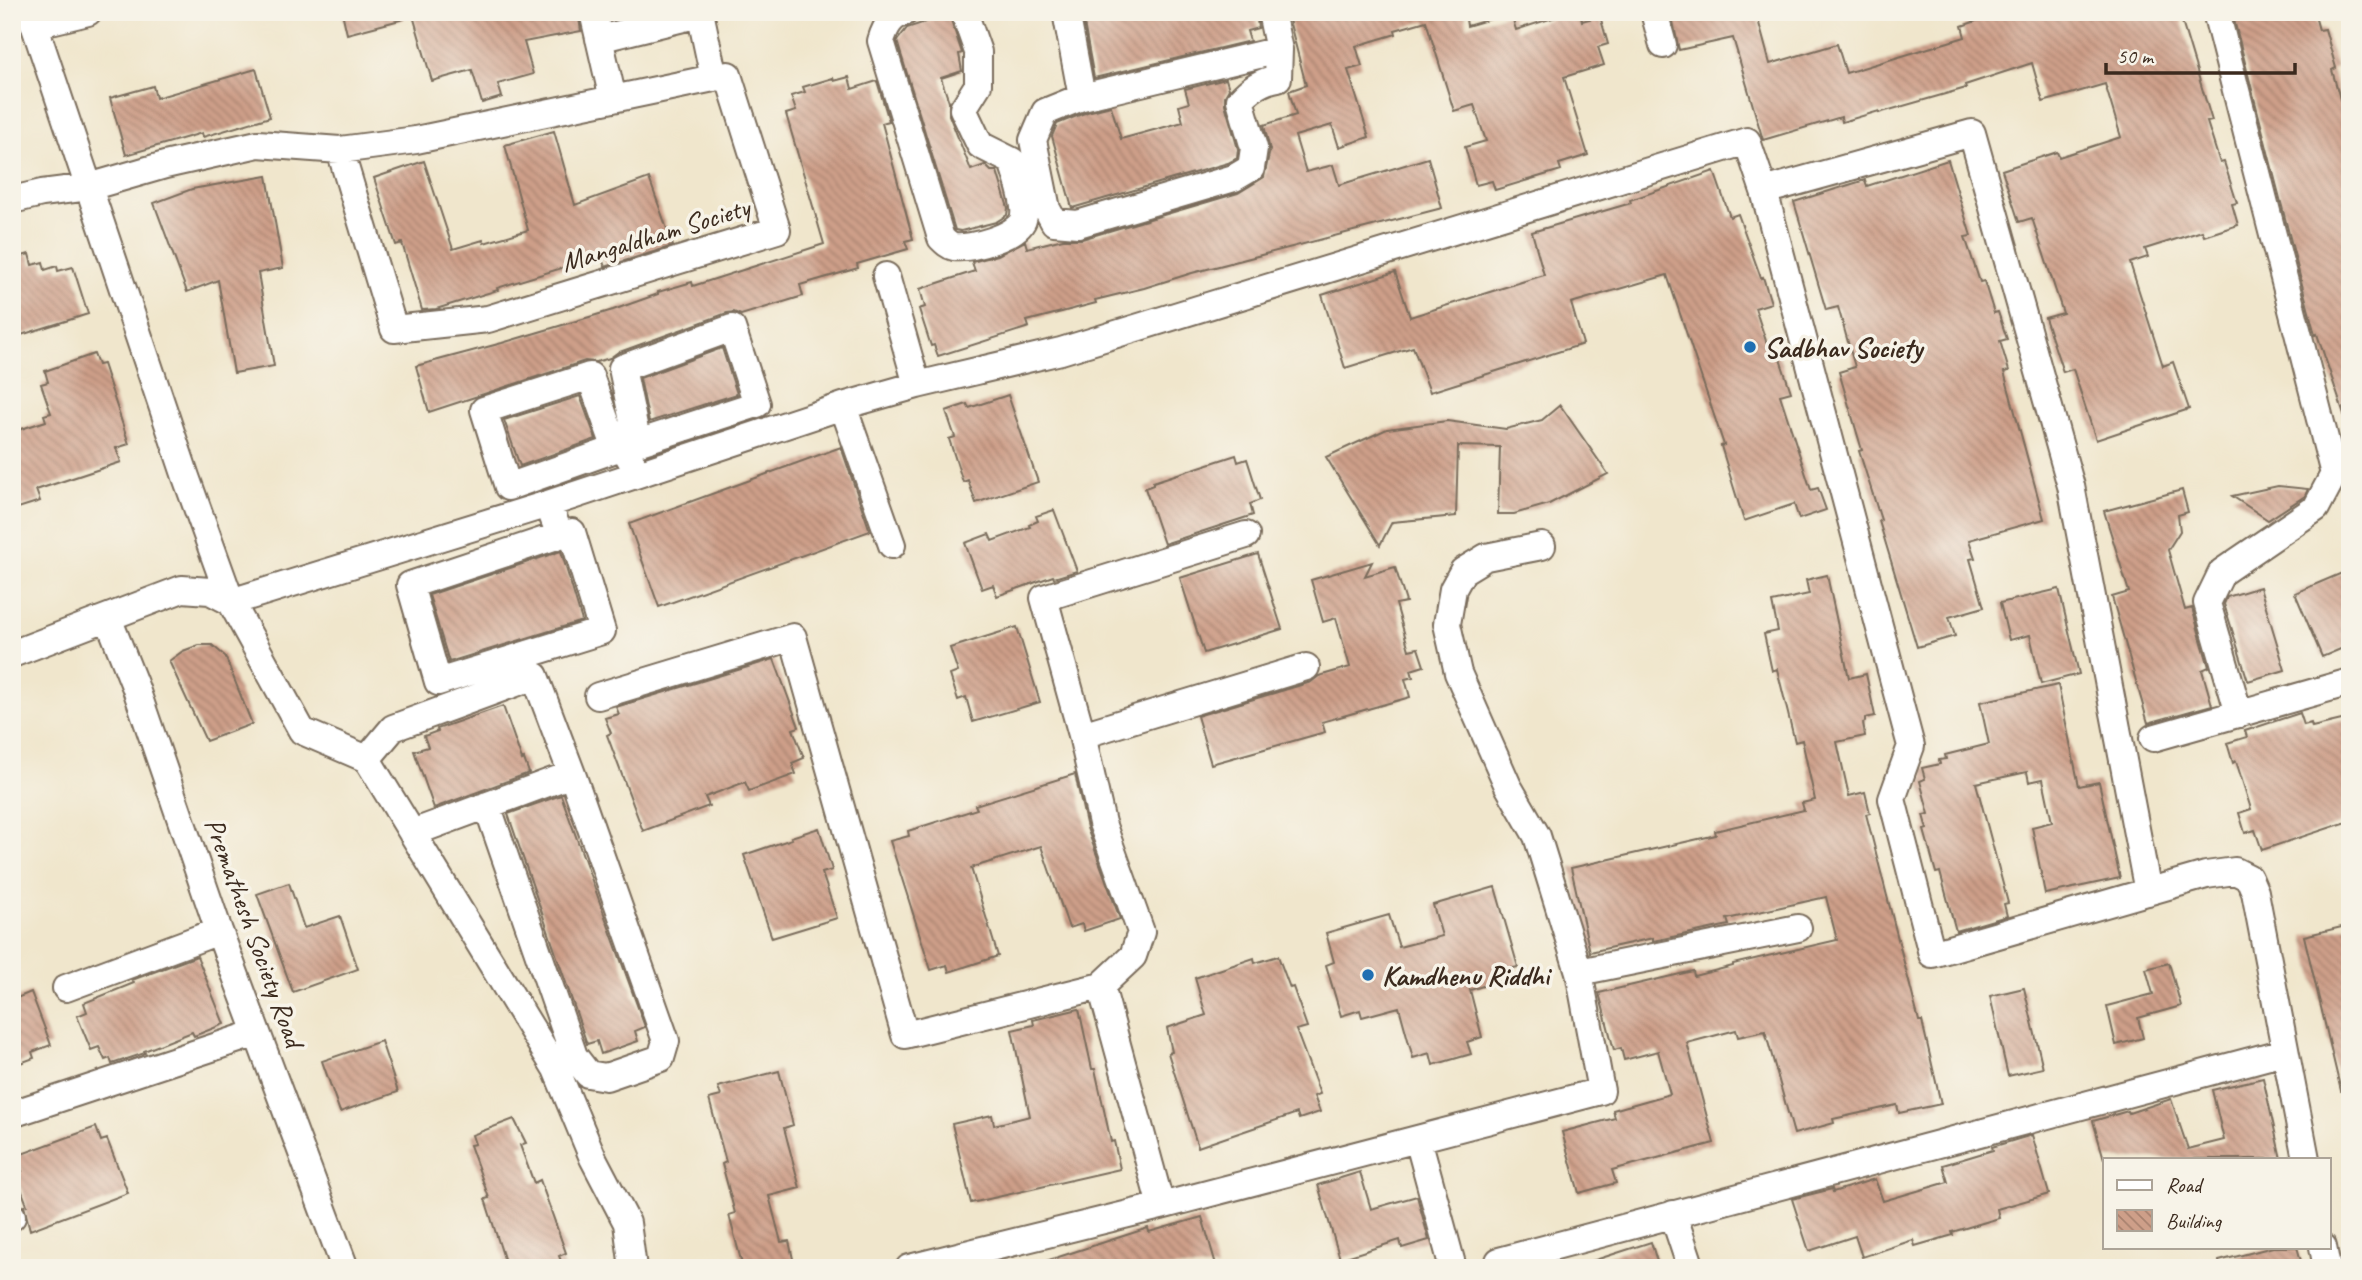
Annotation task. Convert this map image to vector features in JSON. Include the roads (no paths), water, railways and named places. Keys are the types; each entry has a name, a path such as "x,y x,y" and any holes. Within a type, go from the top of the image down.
{"street":[{"path":"88,12 32,19 186,477 231,602 302,731 367,759 556,1069 593,1158 627,1223 634,1268"},
{"path":"593,12 613,99"},
{"path":"905,12 897,14 885,28 881,41 940,238 951,247 969,246 1010,234 1023,220 1023,202 1013,161 980,145 963,109 978,85 978,52 964,12"},
{"path":"1066,12 1082,97"},
{"path":"1271,12 1279,50 1278,78 1265,81 1251,89 1240,100 1254,148 1251,168 1234,178 1078,224 1054,222 1046,209 1033,140 1045,112 1082,97 1279,50"},
{"path":"1654,12 1663,45"},
{"path":"2216,12 2334,474 2316,508 2222,572 2207,603 2239,714"},
{"path":"12,201 42,193 89,187 165,165 258,144 340,150 416,140 714,78 700,13 599,39"},
{"name":"Mangaldham Society","path":"340,150 394,329 488,319 778,230 728,75 714,78"},
{"path":"1763,191 1972,133 2071,486 2148,892"},
{"path":"629,455 613,441 590,376 484,410 508,487 629,455 843,406 917,385 1061,351 1747,141 1763,191 1911,746 1892,799 1932,954 2206,875 2235,871 2249,878 2255,892 2306,1158"},
{"path":"886,276 917,385"},
{"path":"12,654 182,589 210,591 231,602 548,504 629,455 757,404 732,328 622,368 636,435 629,455"},
{"path":"843,406 892,545"},
{"path":"548,504 559,535"},
{"path":"572,533 602,631 438,682 410,585 559,535 572,533"},
{"path":"598,696 793,637 905,1035 1101,986 1133,956 1141,932 1102,823 1082,735 1044,598 1246,535"},
{"path":"909,1268 1161,1206 1601,1091 1580,972 1537,836 1508,786 1458,673 1447,624 1453,589 1463,571 1486,557 1542,546"},
{"name":"Premathesh Society Road","path":"108,618 135,686 219,931 345,1268"},
{"path":"1082,735 1306,667"},
{"path":"367,759 393,728 535,676 666,1041 661,1058 606,1077 587,1074 574,1056 488,805"},
{"path":"2153,738 2350,682"},
{"path":"412,833 572,774"},
{"path":"1580,972 1798,928"},
{"path":"66,988 219,931"},
{"path":"1101,986 1161,1206"},
{"path":"12,1114 257,1033"},
{"path":"1499,1261 2284,1052"},
{"path":"1418,1139 1453,1268"},
{"path":"1673,1214 1691,1268"},
{"path":"2323,1248 2327,1268"}],"place":[{"name":"Sadbhav Society","path":"1750,347"},
{"name":"Kamdhenu Riddhi","path":"1368,975"}]}
